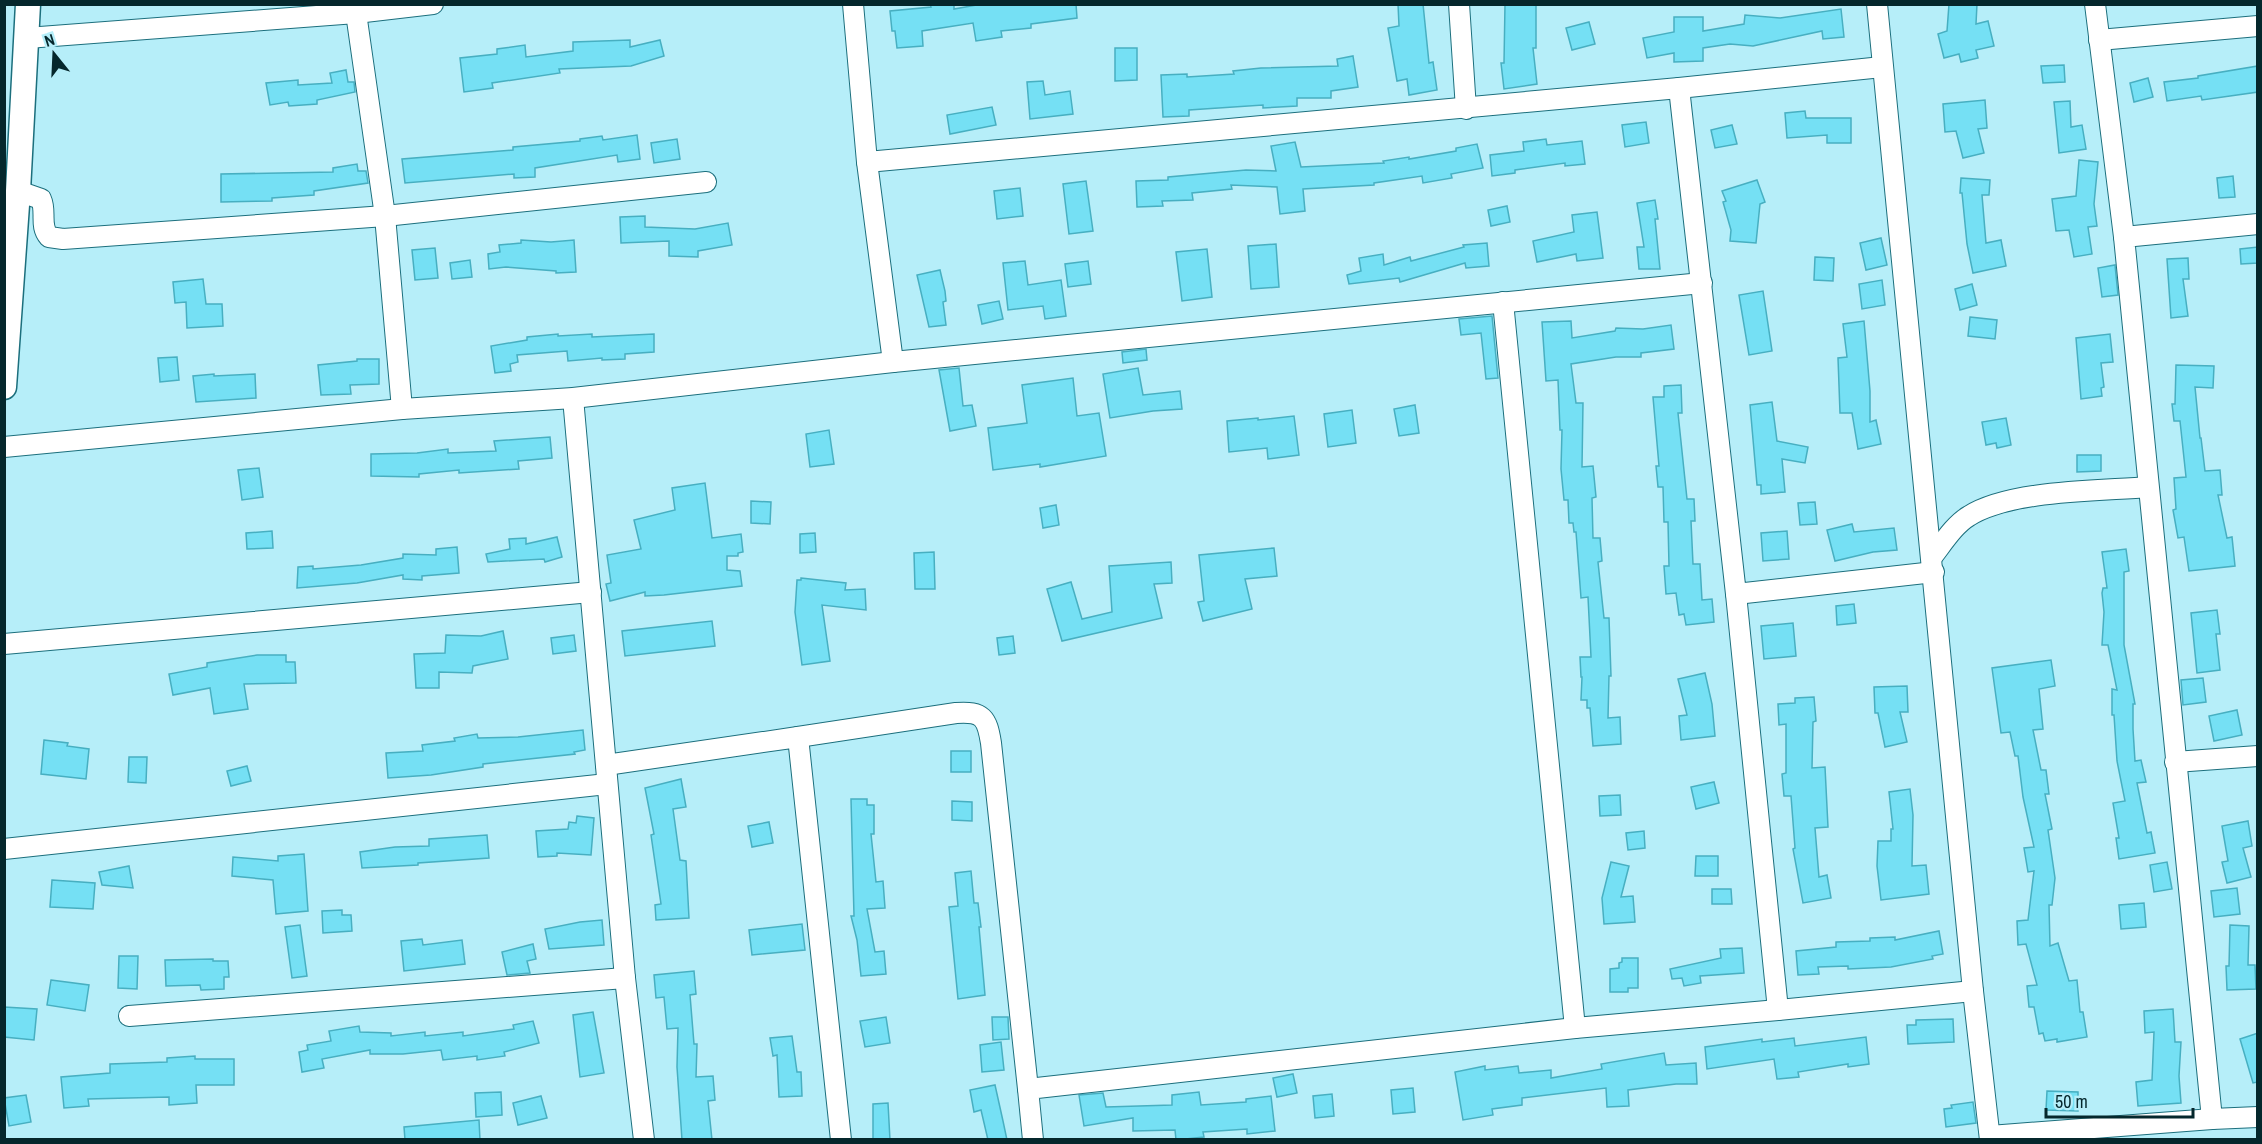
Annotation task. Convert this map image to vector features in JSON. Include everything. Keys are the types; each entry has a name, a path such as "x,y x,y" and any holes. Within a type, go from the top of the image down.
{"street":[{"path":"4,387 28,4"},
{"path":"27,38 356,14 433,4"},
{"path":"853,4 867,162 892,362"},
{"path":"1459,4 1466,109"},
{"path":"1877,4 1973,990 1990,1138 2258,1116"},
{"path":"2095,4 2124,237 2212,1119"},
{"path":"356,14 385,216 402,409"},
{"path":"2099,40 2258,26"},
{"path":"867,162 1466,109 1882,67"},
{"path":"1679,88 1736,594 1778,1010"},
{"path":"18,191 42,199 44,231 49,237 57,239 385,216 706,182"},
{"path":"2124,237 2258,224"},
{"path":"4,447 402,409 573,398 892,362 1702,283"},
{"path":"1503,302 1575,1028"},
{"path":"573,398 625,978 644,1140"},
{"path":"1933,565 1949,535 1967,517 1987,507 2035,496 2148,487"},
{"path":"1736,594 1933,565"},
{"path":"4,644 591,592"},
{"path":"4,849 607,774 798,737 965,712 974,713 984,718 991,744 1033,1140"},
{"path":"798,737 841,1140"},
{"path":"2175,762 2258,756"},
{"path":"129,1016 625,978"},
{"path":"1028,1089 1575,1028 1973,990"}],"building":[{"path":"930,4 954,4 954,9 982,4 1076,4 1077,18 1031,24 1031,28 1001,31 1002,37 976,41 973,23 922,31 923,46 897,48 890,11 931,7"},
{"path":"1398,4 1423,4 1429,63 1433,62 1437,90 1409,95 1407,79 1397,81 1388,28 1399,26"},
{"path":"1505,4 1536,4 1536,48 1533,48 1537,84 1504,89 1501,63 1504,63"},
{"path":"1949,4 1977,4 1976,24 1988,21 1994,46 1976,50 1978,58 1961,62 1959,54 1944,58 1938,34 1947,31"},
{"path":"1841,9 1844,37 1823,39 1822,31 1753,46 1730,44 1703,48 1703,61 1674,62 1674,53 1647,58 1643,38 1674,32 1674,17 1703,17 1703,31 1744,24 1745,15 1780,18"},
{"path":"1589,22 1595,44 1572,50 1566,28"},
{"path":"630,40 630,47 660,40 664,56 631,66 559,69 560,73 492,83 493,88 464,92 460,58 497,54 497,49 525,45 526,57 573,51 573,42"},
{"path":"1115,48 1137,48 1137,80 1115,81"},
{"path":"1353,56 1358,87 1331,91 1331,98 1297,98 1297,106 1263,108 1263,105 1189,110 1189,116 1163,117 1161,75 1187,74 1187,77 1234,74 1233,71 1261,68 1338,66 1337,59"},
{"path":"2064,65 2065,82 2043,83 2041,66"},
{"path":"2258,66 2258,92 2202,100 2201,96 2167,101 2164,82"},
{"path":"346,70 348,82 354,82 355,92 317,100 317,104 289,106 288,102 270,105 266,83 298,80 298,85 332,83 330,73"},
{"path":"2148,78 2153,97 2134,102 2130,83"},
{"path":"1043,81 1045,95 1070,91 1073,114 1030,119 1027,82"},
{"path":"1985,100 1987,128 1978,129 1984,153 1963,158 1956,131 1945,132 1943,104"},
{"path":"2070,101 2071,127 2082,125 2086,149 2059,153 2054,102"},
{"path":"992,107 996,125 950,134 947,115"},
{"path":"1805,111 1806,118 1851,118 1851,143 1827,143 1827,135 1787,138 1785,113"},
{"path":"1646,122 1649,143 1625,147 1622,125"},
{"path":"1732,125 1737,144 1715,148 1711,130"},
{"path":"637,135 640,159 618,162 617,155 535,168 535,177 514,178 514,174 405,183 402,159 513,150 513,147 580,141 580,139 602,136 603,140"},
{"path":"677,139 680,159 654,163 651,143"},
{"path":"1546,139 1547,145 1582,141 1585,164 1565,166 1565,163 1515,170 1515,173 1492,176 1490,155 1524,151 1523,142"},
{"path":"1295,142 1301,167 1384,163 1383,161 1456,151 1456,148 1477,144 1483,168 1451,174 1452,178 1423,183 1422,176 1374,183 1374,185 1303,189 1305,211 1280,214 1277,187 1231,185 1232,189 1192,193 1193,200 1162,201 1163,206 1137,207 1136,181 1168,180 1168,177 1246,170 1276,171 1271,146"},
{"path":"2079,160 2098,162 2094,204 2097,226 2088,227 2092,254 2074,257 2069,230 2056,231 2052,199 2076,196"},
{"path":"357,164 358,171 366,171 368,183 314,191 314,195 272,198 272,201 221,202 221,174 333,172 333,168"},
{"path":"2233,176 2235,197 2219,198 2217,178"},
{"path":"1961,178 1990,180 1989,195 1982,195 1986,243 2001,240 2006,266 1973,273 1967,244 1962,193 1960,193"},
{"path":"1757,180 1765,202 1760,204 1756,243 1730,241 1731,230 1722,191"},
{"path":"1086,181 1093,231 1069,234 1063,184"},
{"path":"1020,188 1023,216 997,219 994,191"},
{"path":"1655,200 1660,269 1639,269 1637,247 1644,247 1637,203"},
{"path":"1507,206 1510,222 1491,226 1488,210"},
{"path":"1597,212 1603,258 1577,261 1576,254 1537,262 1533,241 1574,232 1572,215"},
{"path":"645,216 645,227 695,229 728,223 732,245 698,251 698,257 669,256 669,241 621,243 620,217"},
{"path":"1881,238 1887,265 1866,270 1860,243"},
{"path":"521,240 551,242 574,240 576,272 556,273 556,271 506,267 489,269 488,254 500,252 499,245 521,243"},
{"path":"1487,243 1489,266 1466,268 1465,263 1400,282 1399,278 1349,284 1347,275 1361,271 1359,258 1383,254 1384,265 1410,257 1411,261 1464,247 1463,245"},
{"path":"1276,244 1279,287 1251,289 1248,246"},
{"path":"2258,247 2258,263 2241,264 2240,249"},
{"path":"435,248 438,278 415,280 412,250"},
{"path":"1207,249 1212,297 1182,301 1176,252"},
{"path":"1815,257 1834,258 1833,281 1814,280"},
{"path":"2188,258 2189,279 2183,279 2188,316 2171,318 2167,259"},
{"path":"470,260 472,277 452,279 450,263"},
{"path":"1025,261 1028,285 1061,280 1066,316 1045,319 1043,306 1008,310 1003,263"},
{"path":"1088,261 1091,284 1068,287 1065,264"},
{"path":"2115,265 2118,295 2102,297 2098,268"},
{"path":"940,270 945,291 946,301 943,302 946,325 929,327 917,275"},
{"path":"203,279 206,304 222,304 223,326 187,328 186,302 175,303 173,282"},
{"path":"1882,280 1885,305 1862,309 1859,284"},
{"path":"1972,284 1977,305 1960,310 1955,289"},
{"path":"1763,291 1772,351 1749,355 1739,295"},
{"path":"999,301 1003,319 982,324 978,305"},
{"path":"1492,316 1498,378 1486,379 1481,333 1461,335 1459,319"},
{"path":"1970,317 1997,320 1995,339 1968,336"},
{"path":"1571,321 1572,338 1615,331 1616,328 1643,329 1671,325 1674,349 1641,353 1641,357 1616,357 1571,364 1576,403 1583,403 1582,467 1593,466 1596,497 1592,498 1593,538 1600,538 1602,561 1598,562 1604,618 1609,618 1611,676 1609,676 1608,718 1620,717 1621,744 1593,746 1590,708 1587,708 1587,700 1581,700 1580,657 1591,657 1588,597 1581,598 1576,532 1574,532 1573,523 1569,523 1568,500 1564,500 1558,380 1546,381 1542,322"},
{"path":"1864,321 1870,391 1870,422 1876,420 1881,444 1858,449 1852,413 1840,413 1838,358 1847,357 1843,324"},
{"path":"558,334 558,336 592,334 592,337 654,334 654,352 625,354 625,359 602,360 602,358 568,361 567,351 517,355 518,362 510,364 511,371 495,373 491,346 527,340 527,337"},
{"path":"2110,334 2113,362 2101,363 2104,387 2101,388 2102,396 2081,399 2076,338"},
{"path":"1146,349 1147,360 1123,363 1122,352"},
{"path":"177,357 179,380 160,382 158,358"},
{"path":"357,359 379,359 379,384 350,385 351,394 321,395 318,365 357,361"},
{"path":"2176,365 2214,366 2213,388 2195,387 2200,438 2205,471 2220,470 2222,495 2218,495 2227,538 2232,537 2235,566 2189,571 2184,537 2178,538 2173,510 2176,509 2174,478 2186,477 2180,421 2174,421 2172,404 2175,404"},
{"path":"959,368 963,406 972,405 976,426 950,431 939,370"},
{"path":"1138,368 1143,395 1180,391 1182,409 1110,418 1103,374"},
{"path":"214,374 214,376 255,374 256,398 196,402 193,376"},
{"path":"1073,378 1077,416 1099,413 1106,456 1040,467 1040,464 993,470 988,428 1027,423 1022,385"},
{"path":"1681,385 1682,413 1678,413 1687,499 1694,499 1695,521 1691,521 1693,564 1700,564 1702,600 1712,599 1714,622 1686,625 1684,614 1679,615 1676,593 1666,594 1664,566 1669,566 1668,522 1664,522 1663,487 1658,487 1656,466 1659,466 1653,397 1664,397 1664,386"},
{"path":"1772,402 1777,441 1808,447 1805,463 1782,459 1785,492 1761,494 1761,485 1757,485 1750,405"},
{"path":"1415,405 1419,433 1399,436 1394,409"},
{"path":"1352,410 1356,443 1328,447 1324,414"},
{"path":"1294,416 1299,455 1268,459 1267,448 1229,452 1227,421"},
{"path":"2006,418 2011,445 1997,448 1996,443 1986,445 1982,422"},
{"path":"829,430 834,464 810,467 806,434"},
{"path":"550,437 552,458 518,461 519,469 459,473 459,470 419,474 419,477 371,476 371,454 417,453 448,449 448,453 496,451 494,441"},
{"path":"2077,455 2101,455 2101,471 2077,472"},
{"path":"259,468 263,497 242,500 238,470"},
{"path":"705,483 712,538 741,534 743,552 738,553 738,556 727,556 727,570 740,571 742,586 664,595 645,596 645,592 610,601 606,584 611,583 607,555 641,549 634,520 675,510 672,488"},
{"path":"751,501 771,502 770,524 751,523"},
{"path":"1815,502 1817,524 1800,525 1798,503"},
{"path":"1056,505 1059,525 1043,528 1040,508"},
{"path":"1852,524 1854,532 1894,528 1897,550 1873,552 1835,561 1827,530"},
{"path":"272,531 273,548 247,549 246,533"},
{"path":"1787,531 1789,559 1763,561 1761,533"},
{"path":"815,533 816,552 800,553 800,534"},
{"path":"557,537 562,557 545,562 544,559 488,562 486,554 510,549 509,539 526,538 526,544"},
{"path":"457,547 459,573 422,576 422,580 403,579 403,575 357,583 297,588 298,567 313,566 313,569 361,565 403,558 403,554 436,555 436,549"},
{"path":"1274,548 1277,576 1245,579 1252,609 1203,621 1198,602 1204,601 1199,555"},
{"path":"2126,549 2129,571 2124,572 2124,645 2135,704 2133,704 2133,729 2135,761 2141,760 2146,782 2137,783 2147,833 2151,832 2155,853 2119,859 2116,838 2119,838 2113,803 2125,801 2117,761 2114,715 2112,715 2112,689 2117,690 2108,645 2102,645 2104,612 2102,593 2103,588 2107,588 2102,552"},
{"path":"934,552 935,589 915,589 914,553"},
{"path":"1171,562 1172,583 1154,584 1162,618 1062,641 1047,589 1071,582 1082,619 1112,612 1109,566"},
{"path":"801,578 846,583 845,590 865,589 866,610 822,605 830,661 802,665 795,612 797,580"},
{"path":"1854,604 1856,623 1837,625 1836,606"},
{"path":"2217,610 2220,634 2216,634 2220,670 2197,673 2191,613"},
{"path":"712,621 715,646 625,656 622,631"},
{"path":"1793,623 1796,656 1764,659 1761,626"},
{"path":"503,631 508,659 473,666 472,673 439,672 439,688 416,688 414,654 445,653 446,635 481,636"},
{"path":"574,635 576,651 553,654 551,638"},
{"path":"1013,636 1015,653 999,655 997,638"},
{"path":"257,655 286,655 286,662 295,662 296,683 244,684 248,709 214,714 210,688 173,695 169,674 207,667 207,663"},
{"path":"2051,660 2055,686 2039,689 2043,729 2033,730 2041,770 2046,770 2049,794 2045,794 2052,829 2048,830 2055,878 2052,905 2049,905 2050,946 2058,943 2069,981 2077,980 2080,1012 2083,1012 2087,1037 2057,1042 2057,1039 2045,1041 2043,1033 2039,1034 2034,1007 2029,1007 2027,986 2037,985 2026,944 2018,945 2017,921 2028,920 2034,871 2028,872 2024,848 2034,847 2023,797 2018,756 2015,756 2010,732 2001,733 1992,668"},
{"path":"1705,673 1712,704 1715,736 1681,740 1679,716 1687,715 1678,679"},
{"path":"2203,678 2206,702 2183,705 2181,680"},
{"path":"1907,686 1908,712 1900,712 1907,742 1885,747 1878,713 1875,713 1874,687"},
{"path":"1814,697 1816,721 1813,722 1812,768 1825,767 1828,827 1815,828 1819,877 1827,875 1831,898 1803,903 1793,849 1795,848 1791,796 1784,796 1782,774 1786,773 1786,724 1779,725 1778,704 1795,703 1795,698"},
{"path":"2237,710 2242,735 2214,741 2209,716"},
{"path":"583,730 585,750 574,752 575,754 483,764 483,767 431,775 388,778 386,753 423,751 422,745 455,741 454,738 477,734 478,738 518,737"},
{"path":"44,740 89,749 86,779 41,774"},
{"path":"951,751 971,751 971,772 951,772"},
{"path":"129,757 147,757 146,783 128,782"},
{"path":"247,766 251,781 231,786 227,771"},
{"path":"681,779 686,807 673,809 680,860 686,861 689,918 656,920 655,905 661,904 651,835 654,834 645,788"},
{"path":"1714,782 1719,803 1696,809 1691,787"},
{"path":"1910,789 1913,815 1912,866 1926,865 1929,894 1881,900 1877,866 1878,841 1891,841 1891,829 1893,829 1889,792"},
{"path":"1620,795 1621,815 1600,816 1599,796"},
{"path":"851,799 867,799 867,805 874,805 874,834 871,834 876,882 883,881 885,908 867,909 875,952 884,951 886,974 861,976 857,940 851,916 854,916"},
{"path":"952,801 972,802 972,821 952,820"},
{"path":"577,816 594,818 591,855 557,853 557,856 538,857 536,831 568,829 569,822 576,823"},
{"path":"2248,821 2252,846 2243,848 2251,877 2227,883 2222,862 2228,861 2222,826"},
{"path":"769,822 773,843 752,847 748,826"},
{"path":"1644,831 1645,848 1628,850 1626,833"},
{"path":"487,835 489,858 362,868 360,852 395,847 429,846 429,839"},
{"path":"304,854 308,911 276,914 273,880 232,876 233,857 278,861 278,856"},
{"path":"1696,856 1718,856 1718,876 1695,876"},
{"path":"1611,862 1629,866 1621,897 1633,896 1635,922 1604,924 1602,898"},
{"path":"2167,862 2172,889 2154,892 2150,865"},
{"path":"129,866 133,888 102,885 99,872"},
{"path":"971,871 974,903 978,903 981,927 979,927 985,995 958,999 949,907 958,906 955,873"},
{"path":"52,880 95,883 93,909 50,907"},
{"path":"2237,888 2240,914 2214,917 2211,891"},
{"path":"1712,889 1731,889 1732,904 1712,904"},
{"path":"2144,903 2146,927 2121,929 2119,905"},
{"path":"342,910 342,915 351,915 352,931 323,933 322,911"},
{"path":"602,920 604,945 549,949 545,929"},
{"path":"802,924 805,950 752,955 749,930"},
{"path":"300,925 307,976 292,978 285,927"},
{"path":"2230,925 2249,926 2248,965 2255,965 2256,989 2227,990 2226,966 2229,966"},
{"path":"1939,931 1943,954 1932,956 1933,959 1891,967 1848,969 1848,966 1818,967 1819,974 1798,975 1796,951 1836,947 1836,942 1870,941 1870,938 1895,937 1895,940"},
{"path":"422,939 423,945 462,940 465,964 404,971 401,941"},
{"path":"533,944 536,959 527,961 530,973 507,975 502,952"},
{"path":"1742,948 1744,973 1700,976 1701,983 1684,986 1682,978 1672,979 1670,969 1721,958 1720,949"},
{"path":"119,956 138,956 137,989 118,988"},
{"path":"1622,958 1638,958 1638,988 1628,988 1628,992 1610,992 1610,969 1619,968"},
{"path":"213,959 213,961 228,961 229,977 224,977 224,989 201,990 200,985 166,986 165,960"},
{"path":"694,971 696,994 690,995 694,1044 697,1044 696,1077 713,1076 715,1100 708,1101 712,1140 682,1140 677,1067 678,1028 667,1029 664,997 656,998 654,975"},
{"path":"51,980 89,985 85,1011 47,1005"},
{"path":"4,1007 37,1009 34,1040 4,1037"},
{"path":"2173,1009 2175,1042 2181,1042 2179,1076 2181,1103 2138,1106 2136,1082 2152,1080 2154,1032 2145,1033 2144,1011"},
{"path":"593,1012 604,1073 580,1077 573,1015"},
{"path":"886,1017 890,1043 865,1047 860,1021"},
{"path":"992,1017 1008,1017 1009,1039 993,1040"},
{"path":"1953,1019 1954,1042 1908,1044 1907,1025 1916,1025 1916,1020"},
{"path":"533,1021 539,1043 504,1052 505,1056 477,1060 477,1056 443,1060 441,1050 403,1054 370,1054 370,1050 322,1059 324,1068 302,1072 299,1052 308,1050 307,1045 331,1041 329,1031 359,1026 360,1032 391,1033 391,1036 425,1032 425,1036 463,1032 463,1036 514,1029 513,1025"},
{"path":"2258,1033 2258,1082 2253,1083 2240,1039"},
{"path":"792,1036 797,1072 801,1072 802,1096 779,1097 777,1055 773,1056 770,1038"},
{"path":"1866,1037 1869,1064 1848,1067 1848,1064 1798,1072 1799,1077 1777,1079 1774,1059 1707,1069 1705,1047 1762,1039 1762,1042 1794,1038 1795,1046"},
{"path":"1001,1042 1004,1070 982,1072 980,1045"},
{"path":"1664,1053 1666,1065 1696,1063 1697,1084 1676,1084 1628,1090 1629,1106 1607,1107 1606,1088 1522,1098 1522,1105 1492,1109 1493,1115 1463,1120 1455,1072 1485,1066 1485,1070 1518,1066 1519,1073 1551,1070 1551,1078 1602,1069 1601,1064"},
{"path":"195,1056 195,1059 234,1059 234,1085 196,1085 197,1103 169,1105 169,1097 88,1099 89,1106 64,1108 61,1077 110,1073 110,1064 167,1062 167,1058"},
{"path":"1293,1074 1297,1093 1277,1097 1273,1078"},
{"path":"995,1085 1007,1140 988,1140 981,1110 974,1112 970,1090"},
{"path":"1413,1088 1415,1112 1393,1114 1391,1090"},
{"path":"2047,1091 2078,1092 2078,1111 2046,1110"},
{"path":"501,1092 502,1115 476,1117 475,1093"},
{"path":"1199,1092 1201,1105 1246,1102 1246,1099 1271,1096 1275,1131 1247,1134 1247,1129 1203,1132 1204,1137 1176,1140 1175,1130 1133,1131 1133,1118 1084,1126 1079,1095 1103,1093 1106,1107 1172,1105 1172,1095"},
{"path":"1332,1094 1334,1116 1315,1118 1313,1096"},
{"path":"26,1095 31,1122 9,1126 4,1098"},
{"path":"541,1096 547,1118 518,1125 513,1103"},
{"path":"1973,1102 1976,1123 1946,1127 1944,1109 1952,1108 1951,1105"},
{"path":"888,1103 890,1140 873,1140 873,1104"},
{"path":"479,1120 480,1140 405,1140 404,1127"}]}
